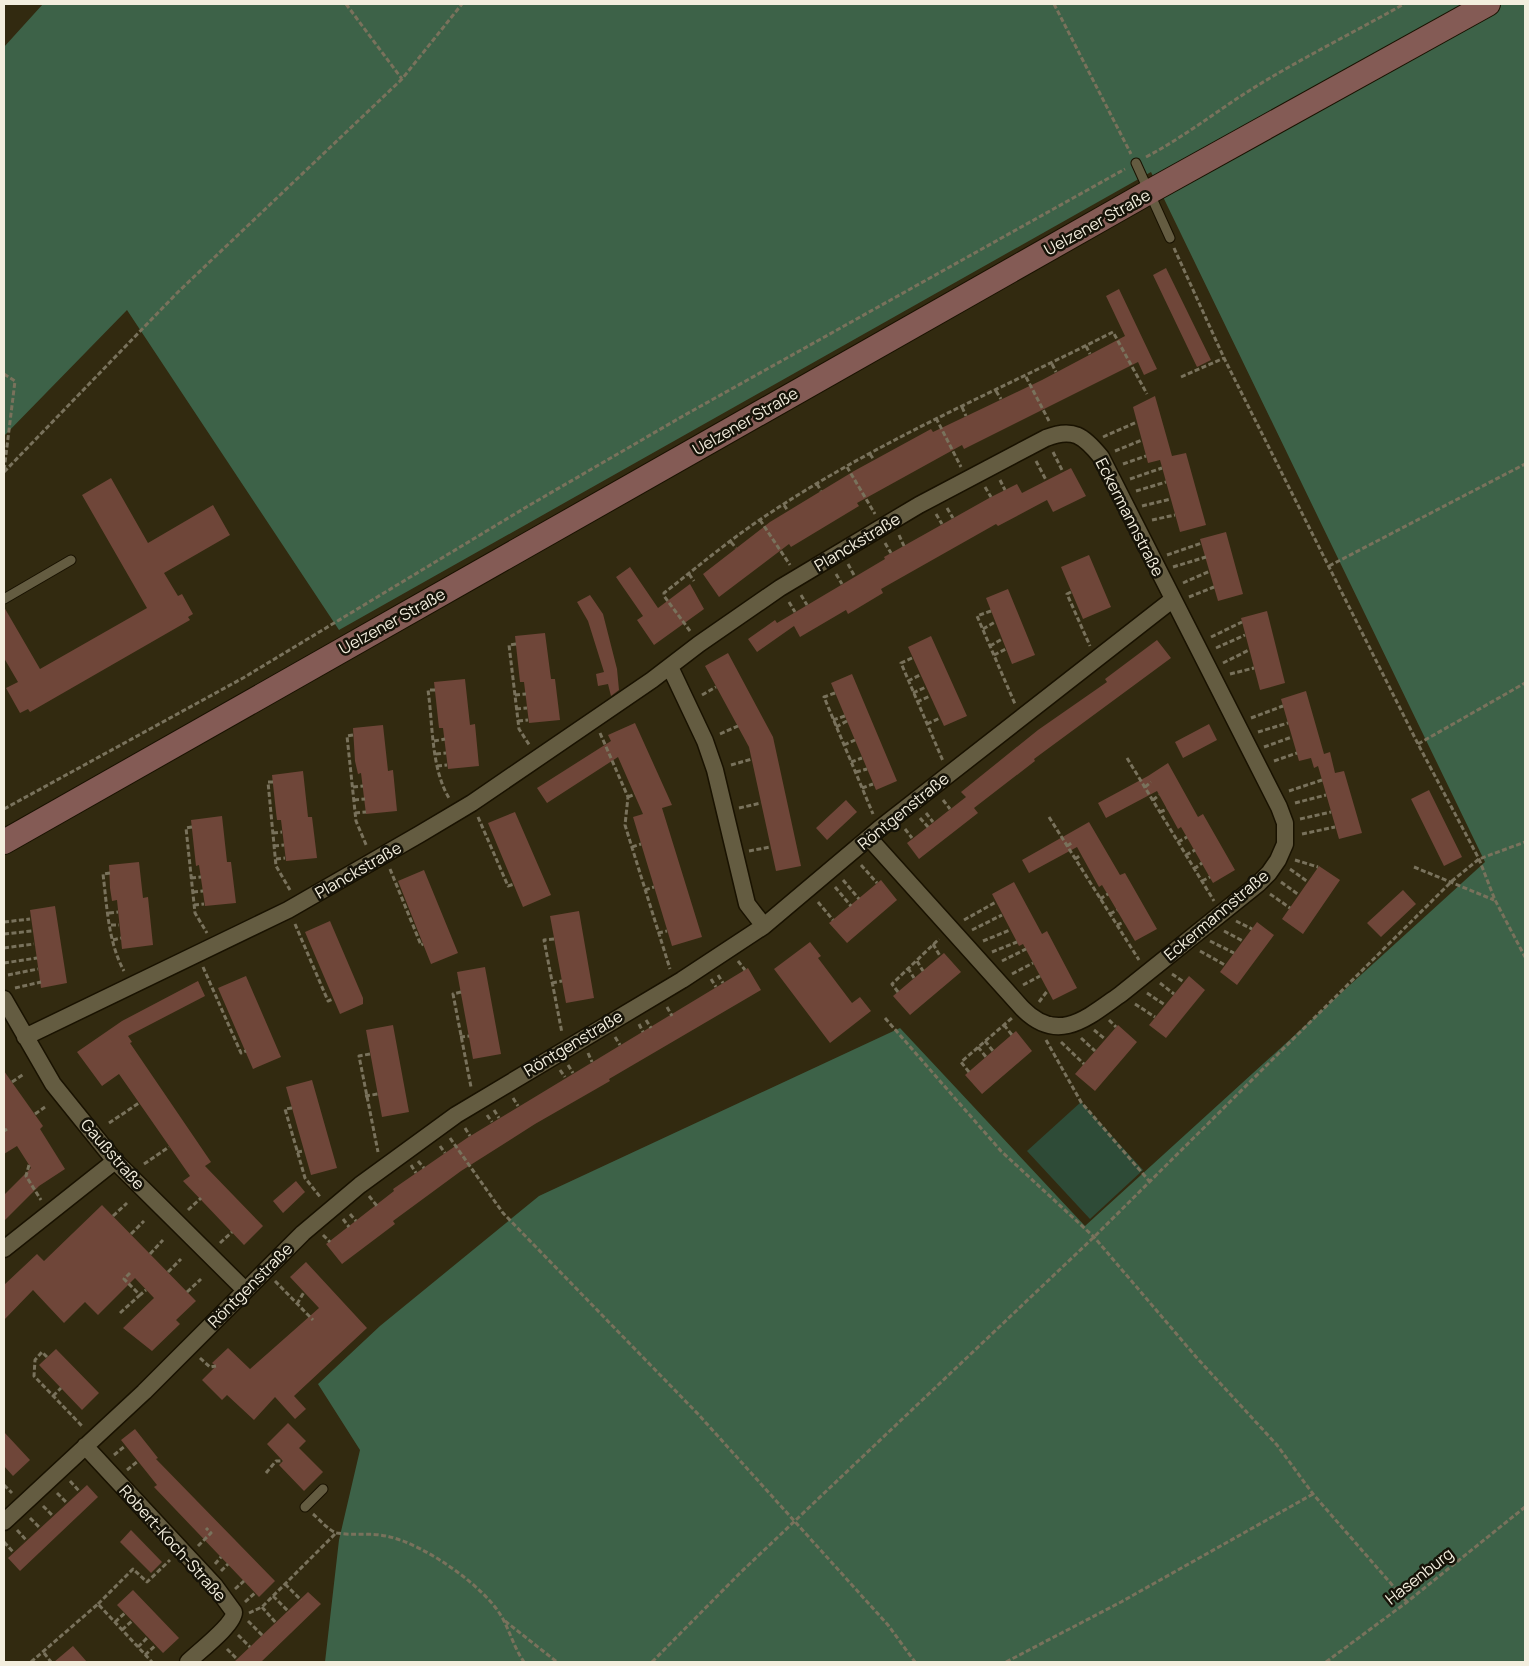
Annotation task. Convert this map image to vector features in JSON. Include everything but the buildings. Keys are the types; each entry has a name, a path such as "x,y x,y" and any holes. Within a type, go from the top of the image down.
{"main road":[{"name":"Uelzener Straße","path":"4,842 1149,192 1488,4"}],"street":[{"name":"Eckermannstraße","path":"874,833 997,981 1028,1013 1053,1027 1068,1027 1121,994 1258,884 1280,858 1285,831 1276,802 1115,483 1090,443 1073,433 1051,436"},
{"name":"Planckstraße","path":"25,1037 293,907 457,812 594,720 670,667 699,644 798,577 967,479 1051,436"},
{"name":"Röntgenstraße","path":"4,1522 144,1392 264,1271 331,1210 386,1166 441,1125 478,1101 730,950 764,926 874,833 1096,659 1171,597"},
{"path":"670,667 705,741 715,770 747,904 764,926"},
{"name":"Gaußstraße","path":"4,999 53,1084 115,1161 244,1290"},
{"path":"4,1249 115,1161"},
{"name":"Robert-Koch-Straße","path":"89,1442 184,1553 215,1586 234,1612 234,1617 228,1625 188,1662"}],"lane":[{"path":"1136,163 1170,238"},
{"path":"4,599 72,560"},
{"path":"305,1507 323,1489"}],"path":[{"path":"346,4 402,79"},
{"path":"4,472 178,292 402,79 462,4"},
{"path":"1054,4 1136,163"},
{"path":"4,809 243,678 528,506 683,416 1178,140 1207,117 1264,81 1404,4"},
{"path":"1170,238 1224,358 1418,744 1479,859 1495,900 1525,957"},
{"path":"699,644 664,596 664,593 760,520 817,484 870,454 936,418 1052,364 1113,332 1116,334 1147,394"},
{"path":"1086,346 1090,354"},
{"path":"1182,377 1224,358"},
{"path":"1052,364 1056,372"},
{"path":"4,374 16,381 4,472"},
{"path":"1026,376 1051,436 1063,472"},
{"path":"996,390 1001,399"},
{"path":"962,407 966,416"},
{"path":"936,418 967,479"},
{"path":"1090,443 1137,422"},
{"path":"905,435 908,441"},
{"path":"1115,483 1142,440"},
{"path":"1029,446 1046,480"},
{"path":"870,454 874,460"},
{"path":"1115,483 1146,456"},
{"path":"1329,566 1525,464"},
{"path":"847,467 882,527"},
{"path":"1115,483 1162,468"},
{"path":"1115,483 1166,482"},
{"path":"1115,483 1171,499"},
{"path":"817,484 821,491"},
{"path":"784,504 788,511"},
{"path":"1135,524 1176,515"},
{"path":"760,520 798,577"},
{"path":"731,542 736,548"},
{"path":"1156,565 1202,543"},
{"path":"1156,565 1206,557"},
{"path":"1171,597 1210,571"},
{"path":"689,574 694,581"},
{"path":"1171,597 1214,587"},
{"path":"1072,592 1067,594 1096,659"},
{"path":"991,611 978,616 1021,718"},
{"path":"982,629 996,622"},
{"path":"1198,649 1242,622"},
{"path":"1198,649 1245,635"},
{"path":"990,646 1002,640"},
{"path":"516,644 509,645 519,729 538,758"},
{"path":"994,655 1006,649"},
{"path":"1211,674 1249,650"},
{"path":"510,656 517,655"},
{"path":"912,658 900,663 949,774"},
{"path":"512,668 518,667"},
{"path":"1211,674 1254,668"},
{"path":"908,681 920,676"},
{"path":"513,681 520,680"},
{"path":"1418,744 1525,683"},
{"path":"913,693 926,687"},
{"path":"435,690 428,690 437,766 442,786 457,812"},
{"path":"835,692 824,697 862,788 874,833"},
{"path":"515,696 526,694"},
{"path":"917,702 930,696"},
{"path":"430,702 436,700"},
{"path":"1240,730 1283,706"},
{"path":"516,709 527,708"},
{"path":"431,713 437,712"},
{"path":"833,720 845,716"},
{"path":"927,724 940,718"},
{"path":"518,721 528,720"},
{"path":"594,720 628,797 625,825 658,933 676,983"},
{"path":"836,726 847,721"},
{"path":"1240,730 1288,723"},
{"path":"433,727 439,726"},
{"path":"353,735 347,736 356,821 406,903 421,945 423,944"},
{"path":"1251,752 1292,737"},
{"path":"434,741 445,739"},
{"path":"844,745 855,740"},
{"path":"348,748 355,747"},
{"path":"436,754 446,752"},
{"path":"1258,767 1297,753"},
{"path":"350,759 356,758"},
{"path":"851,762 862,758"},
{"path":"1128,758 1221,914"},
{"path":"715,770 752,759"},
{"path":"614,763 620,760"},
{"path":"437,766 447,765"},
{"path":"856,772 867,769"},
{"path":"351,772 357,772"},
{"path":"1276,802 1322,780"},
{"path":"273,782 268,782 276,866 293,907 312,964 328,1001 333,999"},
{"path":"1145,787 1151,782"},
{"path":"862,788 873,784"},
{"path":"352,787 363,786"},
{"path":"269,794 274,793"},
{"path":"628,797 635,794"},
{"path":"1153,800 1159,795"},
{"path":"1276,802 1326,795"},
{"path":"354,800 364,799"},
{"path":"726,811 761,802"},
{"path":"472,803 508,886 514,884"},
{"path":"270,805 275,804"},
{"path":"1160,812 1167,809"},
{"path":"355,813 366,812"},
{"path":"1285,831 1331,812"},
{"path":"1048,817 1147,973"},
{"path":"271,819 277,818"},
{"path":"1169,826 1174,822"},
{"path":"192,827 186,828 195,913 215,946"},
{"path":"1285,831 1335,827"},
{"path":"273,833 282,832"},
{"path":"1178,842 1187,837"},
{"path":"187,839 193,838"},
{"path":"1067,846 1074,842"},
{"path":"652,1662 795,1521 1094,1237 1452,882 1479,859 1525,842"},
{"path":"632,847 641,844"},
{"path":"274,846 284,845"},
{"path":"491,848 497,846"},
{"path":"188,850 194,850"},
{"path":"1186,855 1195,850"},
{"path":"851,853 877,883"},
{"path":"1075,859 1081,854"},
{"path":"276,859 285,858"},
{"path":"1280,858 1318,867"},
{"path":"1280,858 1308,882"},
{"path":"190,863 196,863"},
{"path":"1194,868 1202,863"},
{"path":"1082,870 1088,867"},
{"path":"1414,867 1495,900"},
{"path":"829,872 859,899"},
{"path":"829,872 851,906"},
{"path":"110,873 103,874 112,940 118,960 132,986"},
{"path":"191,878 202,877"},
{"path":"1202,882 1210,877"},
{"path":"1090,883 1096,880"},
{"path":"104,885 111,884"},
{"path":"1258,884 1290,908"},
{"path":"645,890 654,887"},
{"path":"808,890 834,920"},
{"path":"193,892 203,891"},
{"path":"1100,899 1108,894"},
{"path":"106,898 112,898"},
{"path":"968,948 996,902"},
{"path":"194,905 204,904"},
{"path":"1110,914 1117,910"},
{"path":"108,913 118,912"},
{"path":"968,948 1002,915"},
{"path":"4,922 30,919"},
{"path":"1117,925 1124,922"},
{"path":"110,925 119,924"},
{"path":"658,933 667,930"},
{"path":"968,948 1010,930"},
{"path":"4,934 32,931"},
{"path":"1126,939 1132,936"},
{"path":"112,940 121,938"},
{"path":"1190,938 1234,953"},
{"path":"1190,938 1225,965"},
{"path":"554,939 544,940 561,1032 569,1046"},
{"path":"968,948 1016,942"},
{"path":"4,948 34,944"},
{"path":"933,944 940,956"},
{"path":"898,992 892,984 933,944 968,948 1026,949"},
{"path":"197,954 241,1053 246,1051"},
{"path":"4,963 37,958"},
{"path":"916,960 923,970"},
{"path":"312,964 317,962"},
{"path":"997,981 1033,963"},
{"path":"908,968 914,978"},
{"path":"8,975 38,969"},
{"path":"552,983 562,981"},
{"path":"16,988 41,982"},
{"path":"461,992 453,994 469,1083 478,1101"},
{"path":"1121,994 1155,1017"},
{"path":"222,1011 227,1008"},
{"path":"969,1072 961,1062 1004,1025 1028,1013 1081,1102 1150,1182"},
{"path":"885,1018 1002,1150 1094,1237 1197,1358 1277,1445 1312,1494 1407,1602"},
{"path":"1004,1025 1012,1035"},
{"path":"460,1037 469,1036"},
{"path":"985,1041 993,1051"},
{"path":"978,1047 986,1057"},
{"path":"370,1054 359,1056 378,1152 386,1166"},
{"path":"12,1082 24,1074"},
{"path":"366,1096 378,1094"},
{"path":"109,1122 139,1103"},
{"path":"35,1114 45,1106"},
{"path":"292,1108 285,1109 304,1178 331,1210"},
{"path":"441,1125 503,1213 698,1414 888,1625 915,1662"},
{"path":"144,1164 169,1147"},
{"path":"297,1152 304,1150"},
{"path":"29,1165 26,1176 50,1213"},
{"path":"188,1210 200,1198"},
{"path":"113,1216 127,1203"},
{"path":"131,1234 144,1221"},
{"path":"219,1244 232,1232"},
{"path":"150,1254 164,1240"},
{"path":"168,1272 182,1259"},
{"path":"264,1271 313,1320"},
{"path":"130,1273 124,1279 140,1295"},
{"path":"187,1292 201,1279"},
{"path":"120,1313 146,1290"},
{"path":"297,1304 304,1292"},
{"path":"47,1357 42,1352 35,1360 34,1376 53,1396 89,1442"},
{"path":"53,1396 61,1388"},
{"path":"266,1473 276,1461 283,1461"},
{"path":"1006,1662 1121,1602 1312,1494"},
{"path":"305,1507 336,1533 390,1537 426,1550 474,1586 504,1620 557,1662"},
{"name":"Hasenburg","path":"1326,1662 1407,1602 1525,1507"},
{"path":"31,1662 44,1653 98,1604 133,1569 147,1582 211,1534 206,1528"},
{"path":"263,1636 243,1615 262,1608 336,1533"},
{"path":"4,1542 14,1553"},
{"path":"285,1584 301,1600"},
{"path":"273,1596 289,1612"},
{"path":"98,1604 152,1662"},
{"path":"262,1608 276,1623"},
{"path":"115,1622 125,1613"},
{"path":"504,1620 514,1648 524,1662"},
{"path":"122,1630 132,1621"},
{"path":"138,1647 148,1637"},
{"path":"145,1655 156,1646"},
{"path":"44,1653 51,1662"}],"green space":[{"path":"43,4 1525,4 1525,1662 325,1662 339,1540 360,1450 318,1384 380,1326 539,1196 900,1028 1085,1226 1485,862 1151,172 339,630 127,310 4,436 4,47"},
{"path":"1081,1102 1143,1170 1090,1219 1027,1151"}]}
